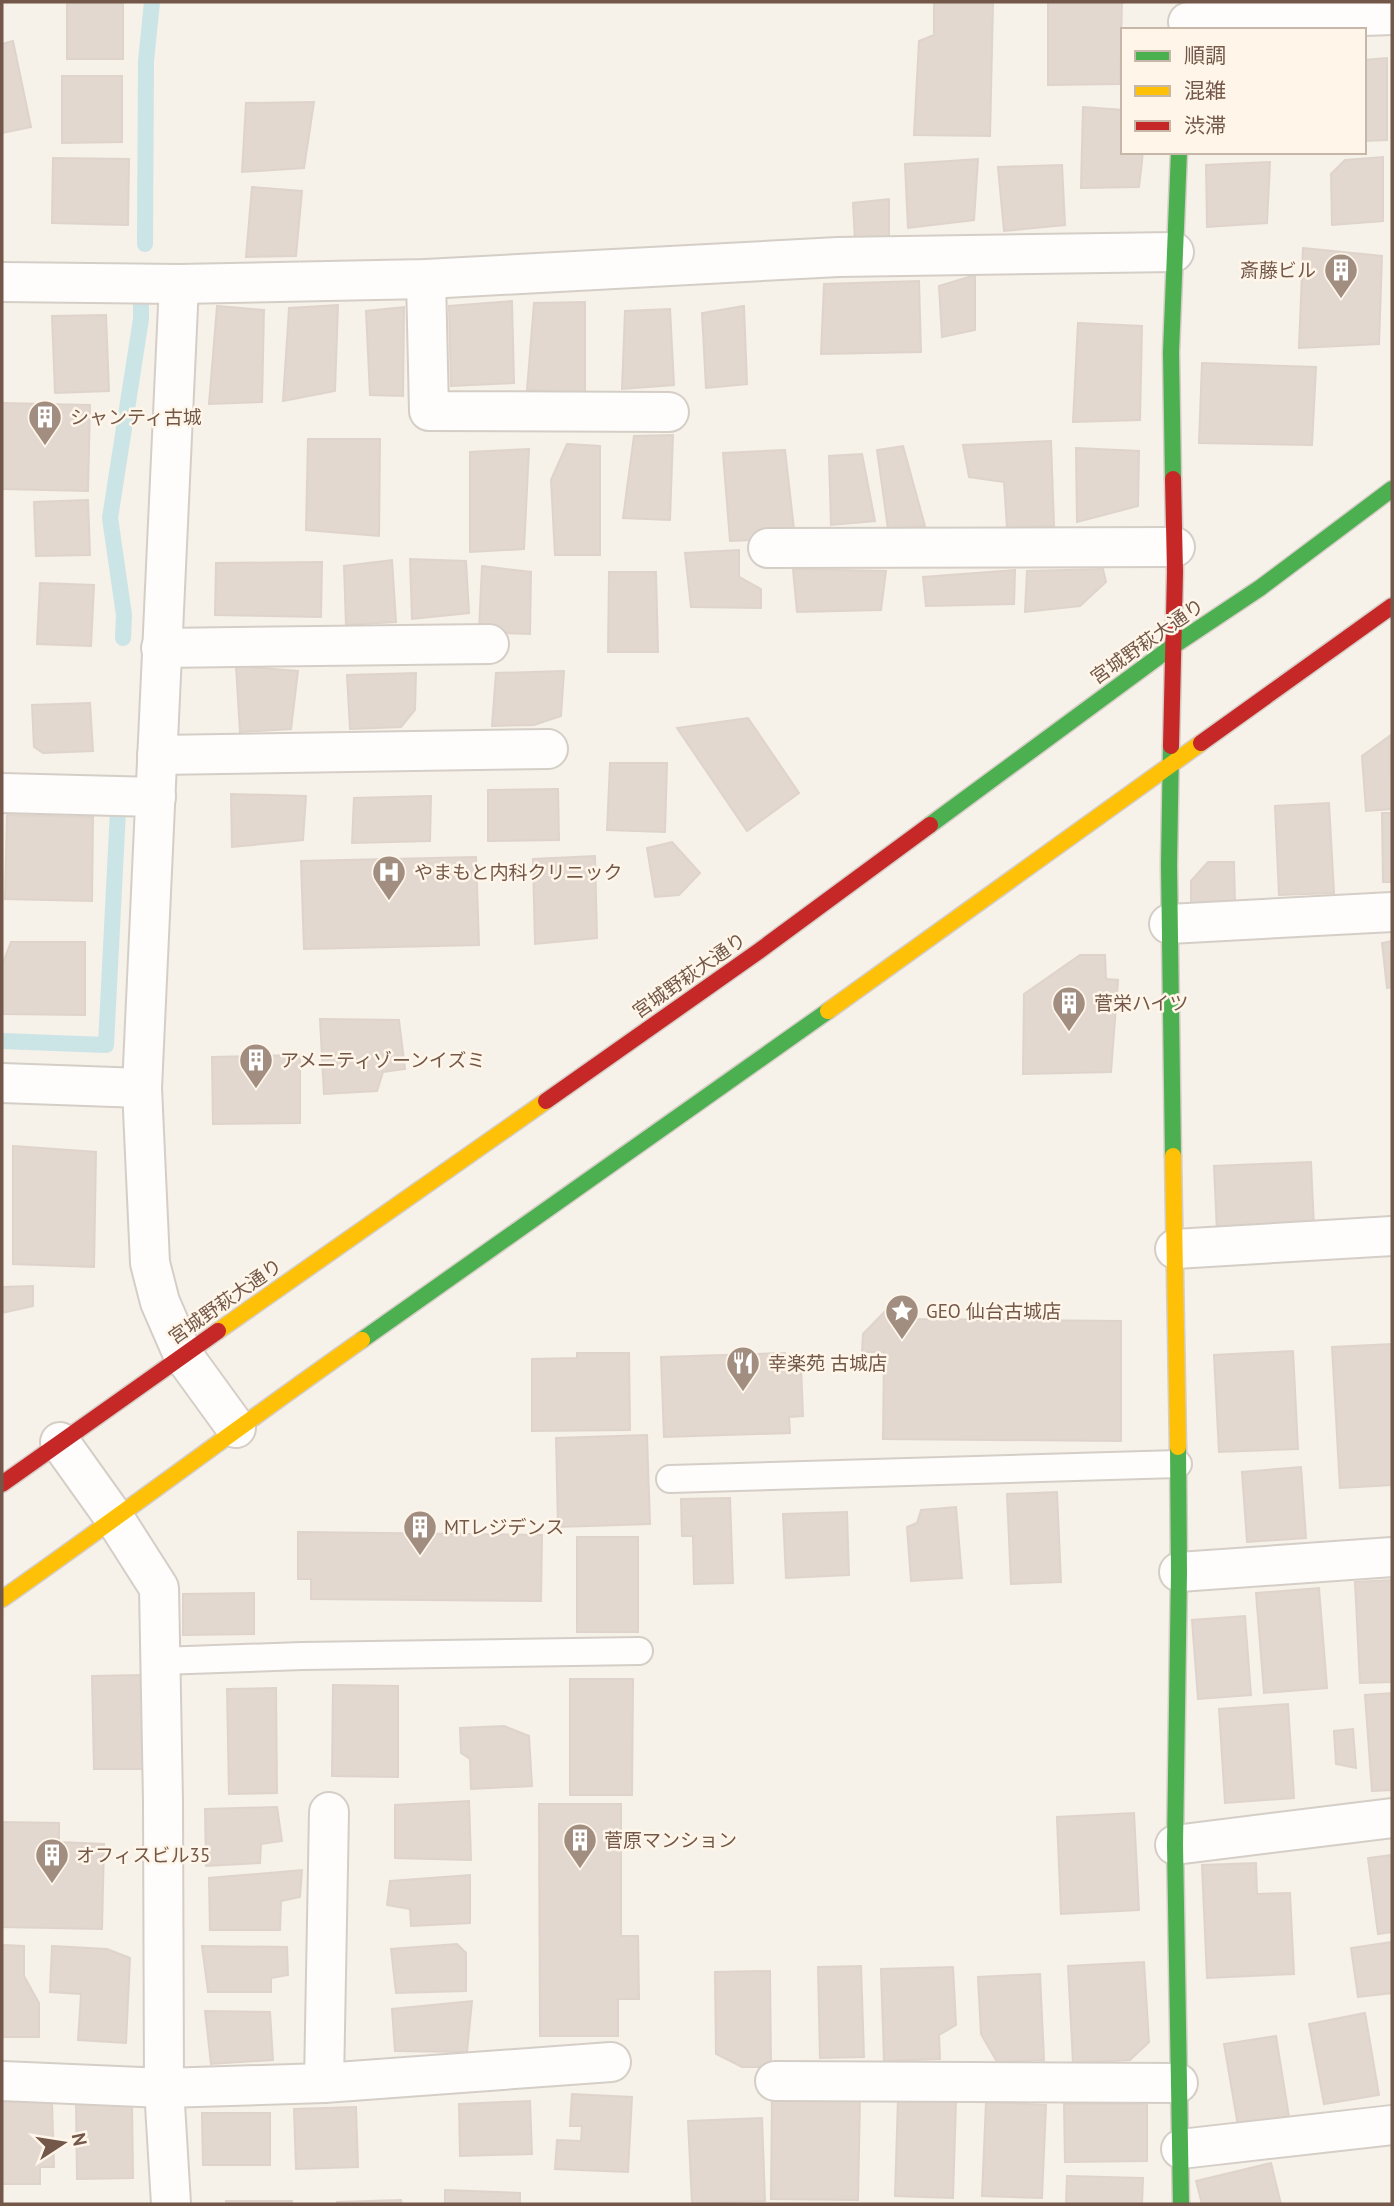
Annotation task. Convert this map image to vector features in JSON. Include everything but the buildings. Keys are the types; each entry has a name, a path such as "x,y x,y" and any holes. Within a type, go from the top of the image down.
{"street":[{"path":"1188,18 1392,15"},
{"path":"1179,154 1171,352 1175,547 1169,924 1178,1464 1175,1845 1181,2204"},
{"path":"2,282 179,284 426,279 838,257 1174,252"},
{"path":"426,279 429,411 668,412"},
{"path":"179,284 142,1088 150,1263 160,1302 183,1355 236,1428"},
{"name":"宮城野萩大通り","path":"2,1484 759,951 1173,646 1260,588 1392,489"},
{"path":"768,548 1175,547"},
{"path":"2,1599 236,1428 789,1039 1392,606"},
{"path":"161,648 489,644"},
{"path":"157,755 548,749"},
{"path":"2,793 156,797"},
{"path":"1169,924 1392,912"},
{"path":"2,1083 142,1088"},
{"path":"1175,1249 1392,1236"},
{"path":"60,1442 115,1518 159,1588 164,2088 171,2204"},
{"path":"1179,1572 1392,1556"},
{"path":"324,2083 329,1812"},
{"path":"1175,1845 1392,1818"},
{"path":"2,2081 164,2088 324,2083 611,2062"},
{"path":"775,2081 1178,2083"},
{"path":"1181,2149 1392,2125"}],"lane":[{"path":"670,1479 1178,1464"},
{"path":"160,1661 639,1651"}],"waterway":[{"path":"145,244 146,61 152,2"},
{"path":"123,638 124,615 110,518 141,319 141,296"},
{"path":"2,1041 106,1045 118,810"}],"traffic: fast":[{"path":"1173,479 1171,352 1179,154"},
{"path":"930,825 1173,646 1260,588 1392,489"},
{"path":"1171,746 1169,865 1173,1156"},
{"path":"362,1340 828,1011"},
{"path":"1178,1447 1175,1845 1181,2204"}],"traffic: slow":[{"path":"828,1011 1201,743"},
{"path":"218,1331 546,1101"},
{"path":"1173,1156 1178,1447"},
{"path":"2,1599 362,1340"}],"traffic: jam":[{"path":"1171,746 1175,572 1173,479"},
{"path":"1201,743 1392,606"},
{"path":"546,1101 759,951 930,825"},
{"path":"2,1484 218,1331"}],"place":[{"name":"斎藤ビル","path":"1341,300"},
{"name":"シャンティ古城","path":"45,447"},
{"name":"やまもと内科クリニック","path":"389,902"},
{"name":"菅栄ハイツ","path":"1069,1033"},
{"name":"アメニティゾーンイズミ","path":"256,1090"},
{"name":"GEO 仙台古城店","path":"902,1341"},
{"name":"幸楽苑 古城店","path":"743,1393"},
{"name":"MTレジデンス","path":"420,1557"},
{"name":"菅原マンション","path":"580,1870"},
{"name":"オフィスビル35","path":"52,1885"}]}
